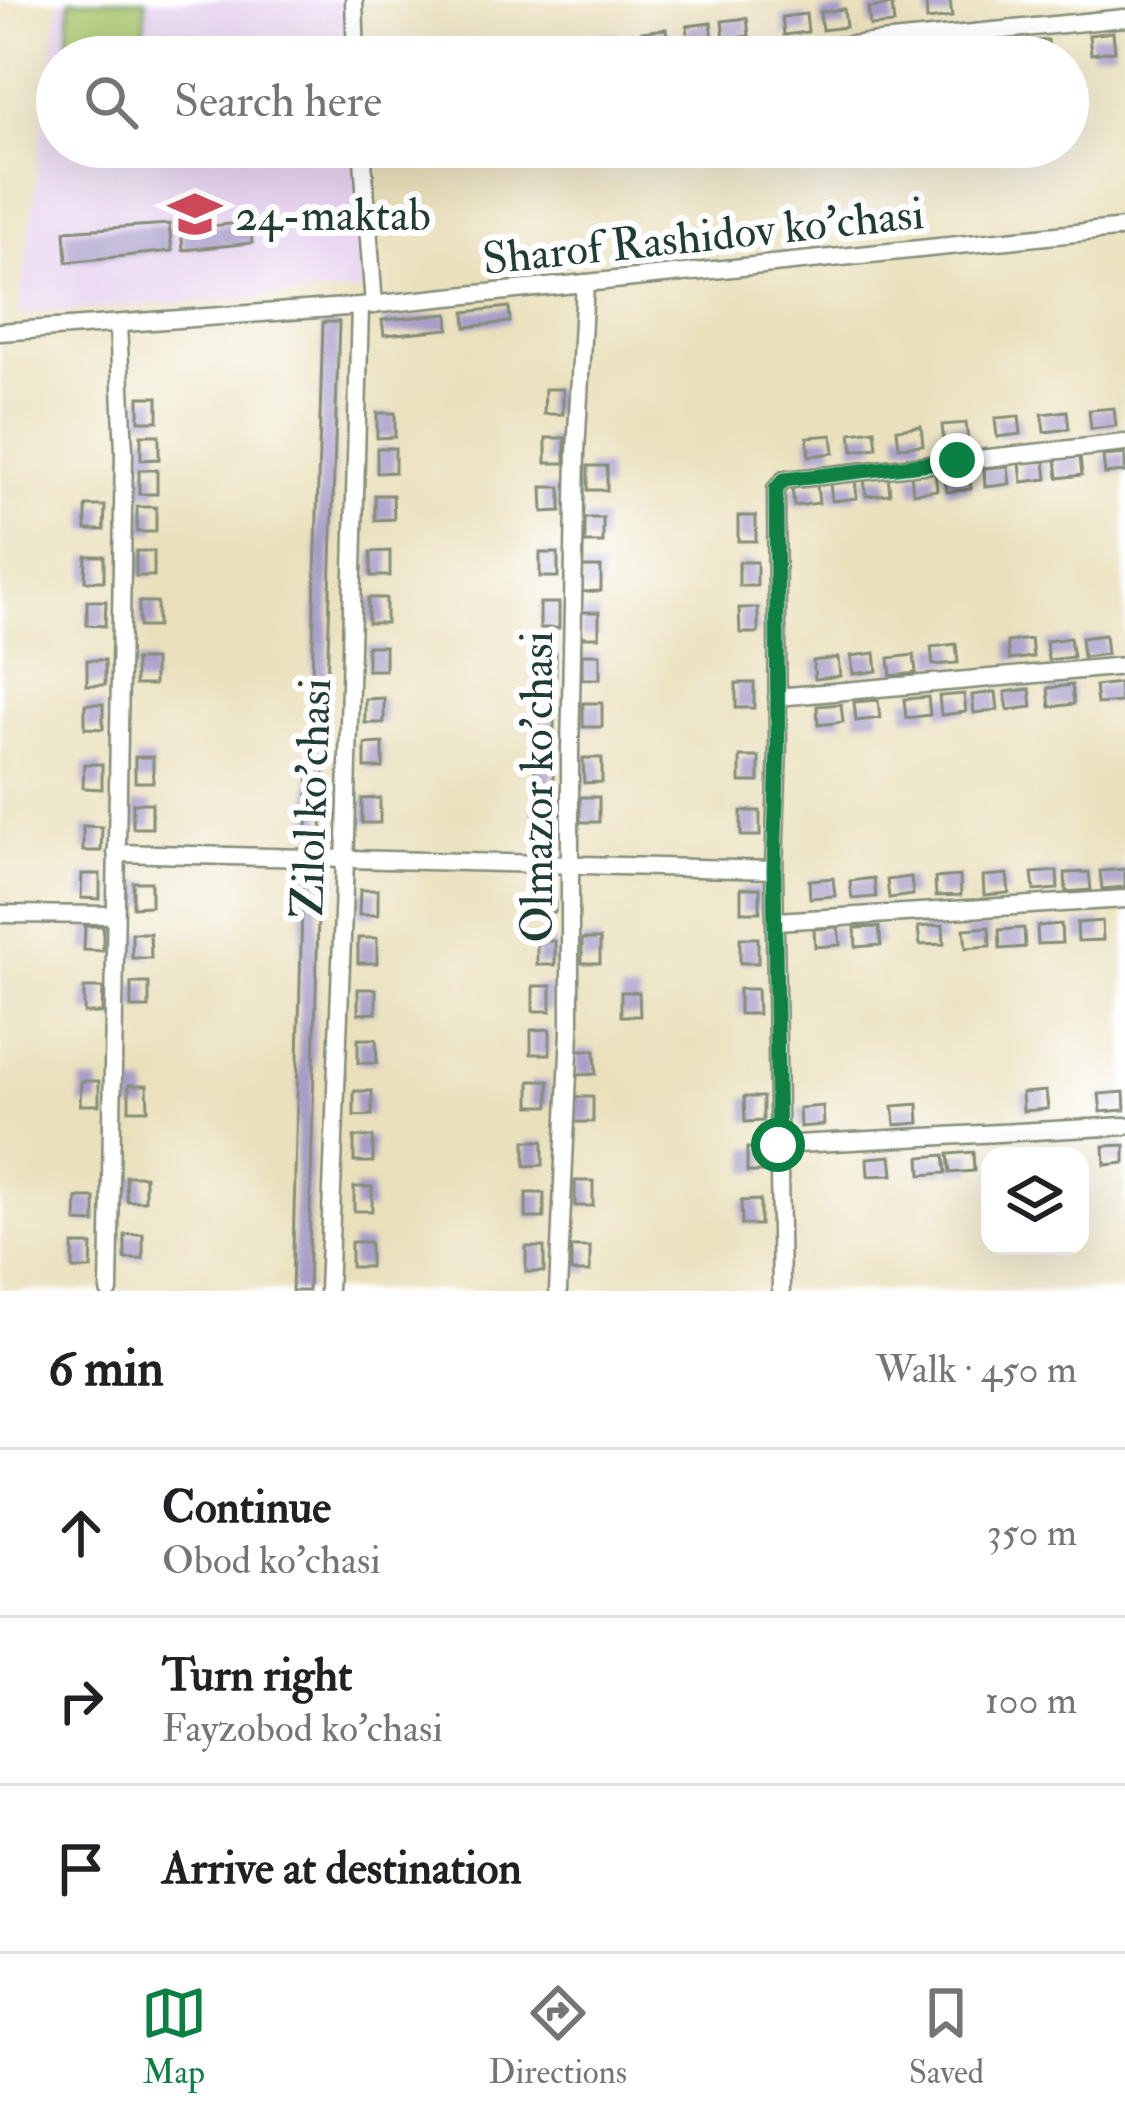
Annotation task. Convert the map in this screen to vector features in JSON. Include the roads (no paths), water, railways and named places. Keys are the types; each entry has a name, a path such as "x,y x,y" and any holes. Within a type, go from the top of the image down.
{"street":[{"path":"353,0 355,36"},
{"path":"936,36 1125,17"},
{"name":"Zilol ko'chasi","path":"328,1291 367,306 363,168"},
{"name":"Sharof Rashidov ko'chasi","path":"0,332 367,306 1125,228"},
{"name":"Olmazor ko'chasi","path":"558,1291 570,1031 570,754 585,283"},
{"path":"109,1291 124,452 118,324"},
{"path":"781,1291 774,870 776,489 784,480 1125,443"},
{"path":"777,698 1125,666"},
{"path":"116,853 774,870"},
{"path":"777,921 1125,899"},
{"path":"0,914 114,915"},
{"path":"778,1145 1125,1126"}],"place":[{"name":"24-maktab","path":"195,214"}]}
